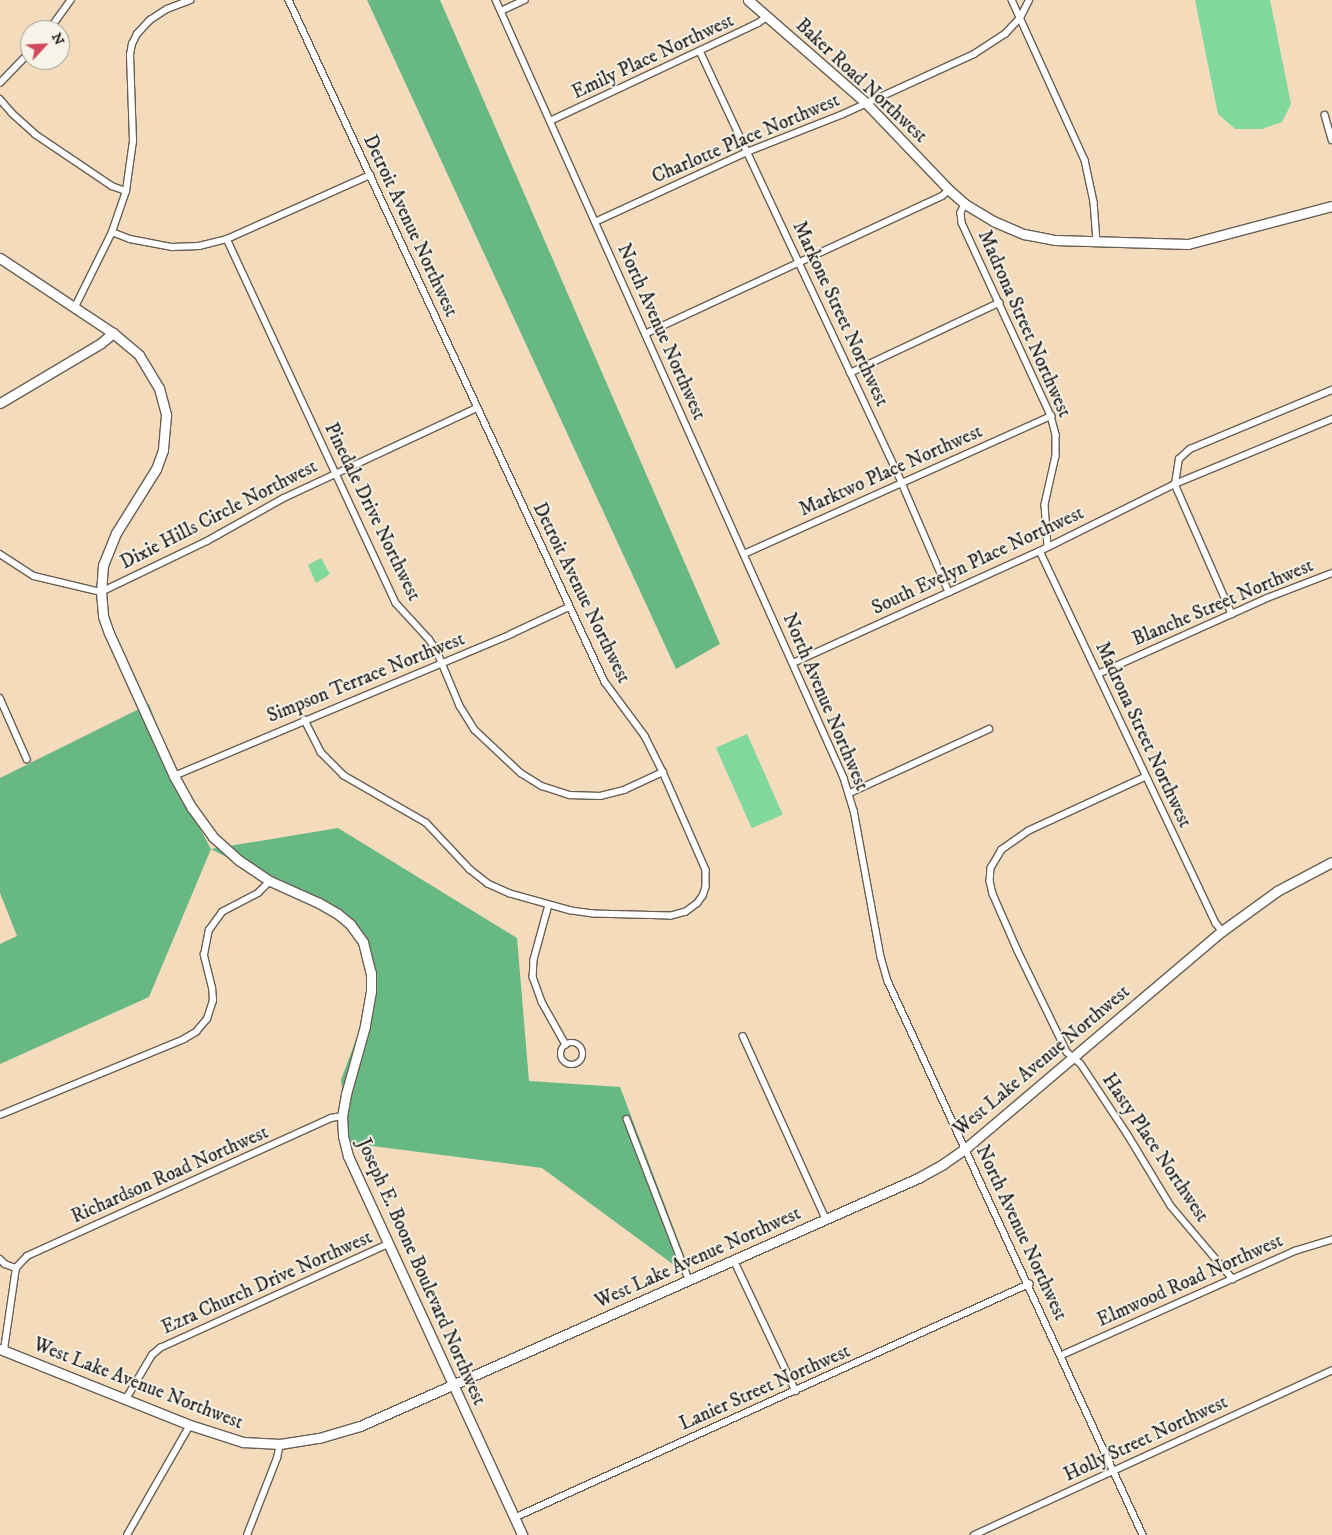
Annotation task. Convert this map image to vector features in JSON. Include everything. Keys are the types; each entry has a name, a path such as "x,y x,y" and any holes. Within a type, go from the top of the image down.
{"street":[{"path":"56,20 70,0"},
{"path":"75,307 112,232 126,191 133,142 130,55 132,44 137,34 150,20 167,9 190,0"},
{"name":"Detroit Avenue Northwest","path":"289,0 604,682 645,736 663,772 706,870 706,887 698,903 686,912 671,916 593,914 549,905 510,894 488,884 470,870 426,823 344,776 321,753 304,720"},
{"name":"North Avenue Northwest","path":"496,0 850,793 881,957 888,981 1062,1355 1143,1535"},
{"path":"501,11 525,0"},
{"name":"Baker Road Northwest","path":"748,0 866,103 949,190 965,204 993,221 1024,234 1055,240 1188,244 1332,206"},
{"path":"1012,0 1085,160 1094,202 1097,242"},
{"name":"Charlotte Place Northwest","path":"595,222 747,152 866,103 992,44 1005,34 1020,18 1029,0"},
{"name":"Emily Place Northwest","path":"550,122 758,24 767,17"},
{"name":"Markone Street Northwest","path":"700,51 902,483 950,592"},
{"path":"0,83 20,62"},
{"path":"0,99 35,134 112,186 126,191"},
{"path":"1325,115 1332,140"},
{"path":"112,232 130,239 172,247 199,246 227,239 370,175"},
{"path":"645,334 942,196 949,190"},
{"name":"Madrona Street Northwest","path":"965,204 961,213 962,223 1051,416 1056,435 1056,456 1045,506 1048,547"},
{"name":"Pinedale Drive Northwest","path":"227,239 396,604 429,639 442,663 460,706 475,730 521,773 542,786 570,795 600,796 624,790 663,772"},
{"name":"Joseph E. Boone Boulevard Northwest","path":"0,258 113,333 139,355 149,368 163,400 166,429 163,450 156,469 109,547 103,565 101,592 104,616 109,633 174,776 192,808 213,837 240,861 270,880 338,914 357,932 368,954 371,972 369,1008 342,1116 348,1156 522,1535"},
{"path":"850,373 999,303"},
{"path":"0,403 101,344 113,333"},
{"path":"1232,614 1174,484 1179,459 1190,449 1332,390"},
{"name":"Dixie Hills Circle Northwest","path":"101,592 207,541 284,498 477,408"},
{"name":"Marktwo Place Northwest","path":"744,554 1051,416"},
{"name":"South Evelyn Place Northwest","path":"792,663 1040,551 1174,484 1332,419"},
{"name":"Madrona Street Northwest","path":"1040,551 1216,924 1222,931"},
{"path":"0,554 34,576 101,592"},
{"name":"Blanche Street Northwest","path":"1098,674 1232,614 1332,573"},
{"name":"Simpson Terrace Northwest","path":"174,776 442,663 569,607"},
{"path":"0,698 27,759"},
{"path":"850,793 989,729"},
{"name":"Hasty Place Northwest","path":"1146,777 1029,831 1002,850 991,868 990,882 996,902 1067,1052 1081,1064 1128,1135 1171,1206 1232,1278"},
{"name":"West Lake Avenue Northwest","path":"2,1350 190,1425 243,1442 280,1444 319,1438 360,1426 918,1178 966,1148 1222,931 1277,891 1332,862"},
{"path":"0,1115 184,1039 196,1032 207,1019 213,1001 212,988 204,955 209,930 222,912 258,893 270,880"},
{"path":"549,905 534,960 533,977 542,1002 566,1045"},
{"path":"743,1036 826,1219"},
{"name":"Richardson Road Northwest","path":"16,1268 26,1256 331,1118 342,1116"},
{"path":"627,1119 689,1280"},
{"name":"Elmwood Road Northwest","path":"1062,1355 1295,1251 1332,1240"},
{"name":"Ezra Church Drive Northwest","path":"126,1399 152,1355 160,1348 388,1244"},
{"path":"0,1259 5,1264 16,1268 2,1350"},
{"path":"734,1260 796,1391"},
{"name":"Lanier Street Northwest","path":"514,1518 1029,1284"},
{"name":"Holly Street Northwest","path":"974,1535 1332,1370"},
{"path":"127,1535 190,1425"},
{"path":"247,1535 278,1458 280,1444"}],"green space":[{"path":"367,0 440,0 720,644 676,669"},
{"path":"1195,0 1270,0 1291,104 1282,122 1262,129 1235,129 1218,114"},
{"path":"321,558 330,574 316,583 308,565"},
{"path":"149,704 185,801 211,849 149,997 0,1064 0,944 17,936 0,893 0,778"},
{"path":"747,734 783,814 752,828 716,748"},
{"path":"338,828 517,938 529,1081 620,1087 693,1279 542,1168 349,1143 341,1080 375,988 363,939 328,910 211,849"}]}
